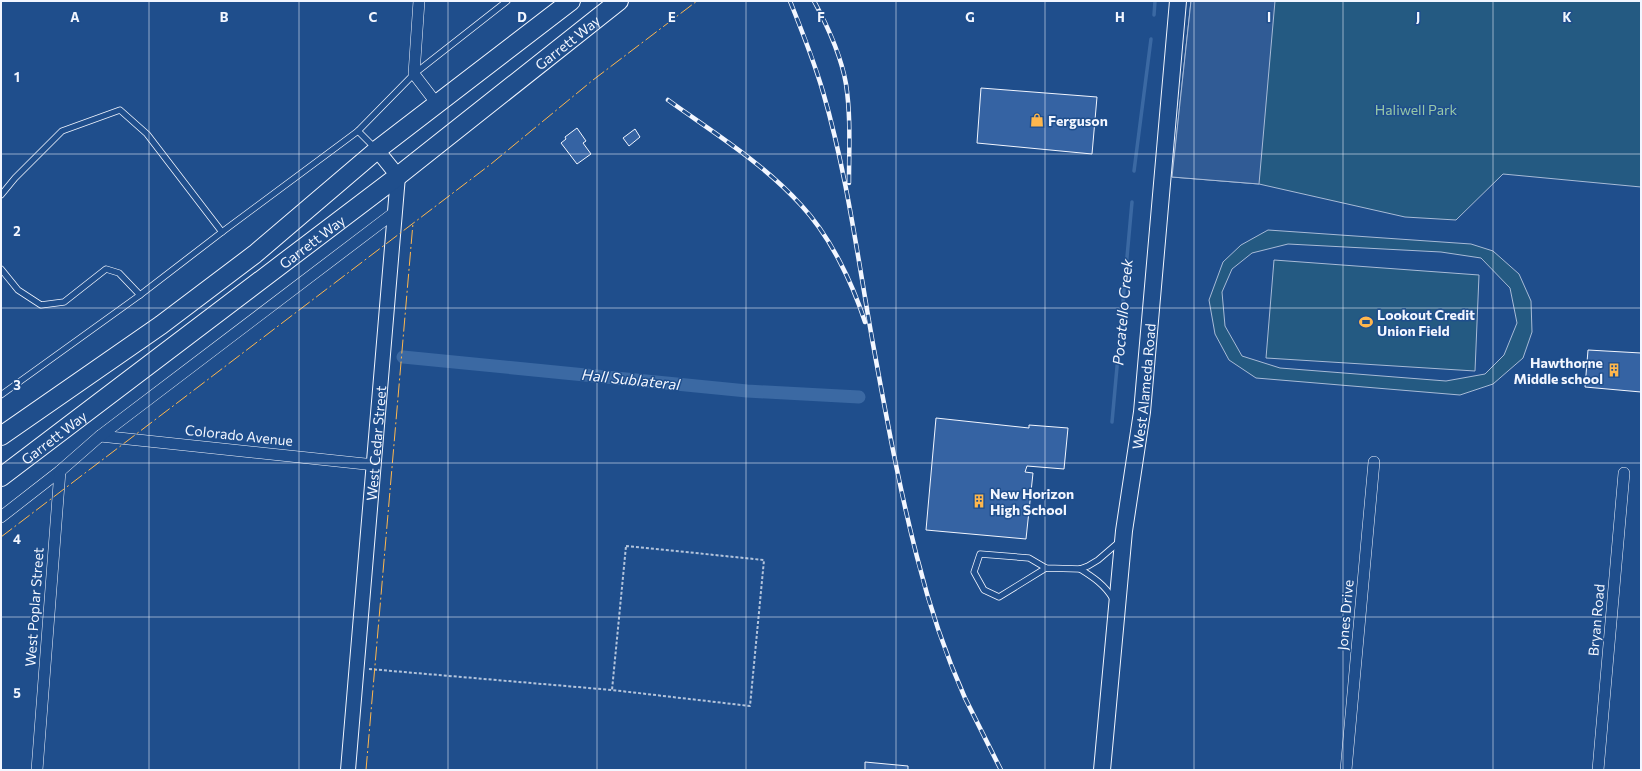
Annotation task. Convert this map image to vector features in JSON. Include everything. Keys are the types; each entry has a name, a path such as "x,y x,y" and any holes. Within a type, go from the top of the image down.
{"main road":[{"name":"Garrett Way","path":"1,436 161,325 249,258 377,150 571,1"},
{"name":"Garrett Way","path":"1,477 398,176 619,1"},
{"name":"West Alameda Road","path":"1102,770 1123,537 1142,412 1178,1"}],"street":[{"path":"419,1 414,74 436,104"},
{"path":"377,150 398,176"},
{"name":"West Cedar Street","path":"348,770 375,464 398,176"},
{"path":"3,511 60,471 100,436 395,212"},
{"name":"Colorado Avenue","path":"100,436 375,464"},
{"name":"Jones Drive","path":"1346,770 1374,462"},
{"name":"West Poplar Street","path":"37,770 60,471"},
{"name":"Bryan Road","path":"1598,770 1624,473"}],"lane":[{"path":"1,395 140,295 358,131 414,74 507,1"},
{"path":"1,195 15,178 62,131 120,110 147,134 222,232"},
{"path":"358,131 377,150"},
{"path":"1,269 18,290 41,305 64,302 106,269 119,273 140,295"},
{"path":"1046,568 999,597 984,590 974,572 980,554 1029,558 1046,568 1080,569 1098,560 1123,537"},
{"path":"1080,569 1090,574 1108,590 1117,607"}],"path":[{"path":"356,668 612,690 750,706 764,560 626,546 612,690"}],"green space":[{"name":"Haliwell Park","path":"1191,1 1641,1 1641,187 1503,174 1456,220 1405,217 1259,184 1172,177"},
{"path":"1268,230 1471,244 1493,251 1519,274 1531,301 1532,332 1523,358 1493,384 1460,395 1256,378 1229,360 1215,334 1209,300 1223,262 1241,245","holes":["1288,244 1441,252 1481,258 1510,288 1517,323 1504,355 1485,374 1446,381 1280,368 1242,356 1225,326 1222,292 1232,269 1252,253"]},
{"path":"1274,260 1479,275 1475,371 1266,358"}],"shaded area":[{"path":"1191,1 1275,1 1259,184 1172,177"}],"building":[{"name":"Ferguson","path":"981,88 1097,97 1092,154 977,143"},
{"path":"577,128 586,141 583,143 591,154 577,164 561,143 566,139 565,137"},
{"path":"635,129 640,137 629,146 623,138"},
{"name":"Hawthorne Middle school","path":"1588,350 1641,353 1641,392 1585,387"},
{"name":"New Horizon High School","path":"936,418 1029,428 1029,425 1068,428 1064,469 1027,466 1025,472 1033,473 1026,539 926,530"},
{"path":"865,762 908,766 908,770 865,770"}],"waterway":[{"name":"Pocatello Creek","path":"1154,15 1155,1"},
{"name":"Pocatello Creek","path":"1134,171 1151,39"},
{"name":"Pocatello Creek","path":"1112,422 1132,202"},
{"name":"Hall Sublateral","path":"403,357 747,391 859,397"}],"railway":[{"path":"790,1 808,46 819,80 839,154 893,451 910,531 922,575 932,611 951,664 965,698 1001,770"},
{"path":"814,1 833,41 844,73 848,96 849,183"},
{"path":"668,100 754,162 786,190 812,217 831,245 839,260 854,291 865,322"}],"power":[{"path":"1,537 491,164 593,80 697,1"},
{"path":"366,770 413,223"}],"place":[{"name":"Ferguson","path":"1037,120"},
{"name":"Lookout Credit Union Field","path":"1366,322"},
{"name":"Hawthorne Middle school","path":"1614,370"},
{"name":"New Horizon High School","path":"979,501"}]}
